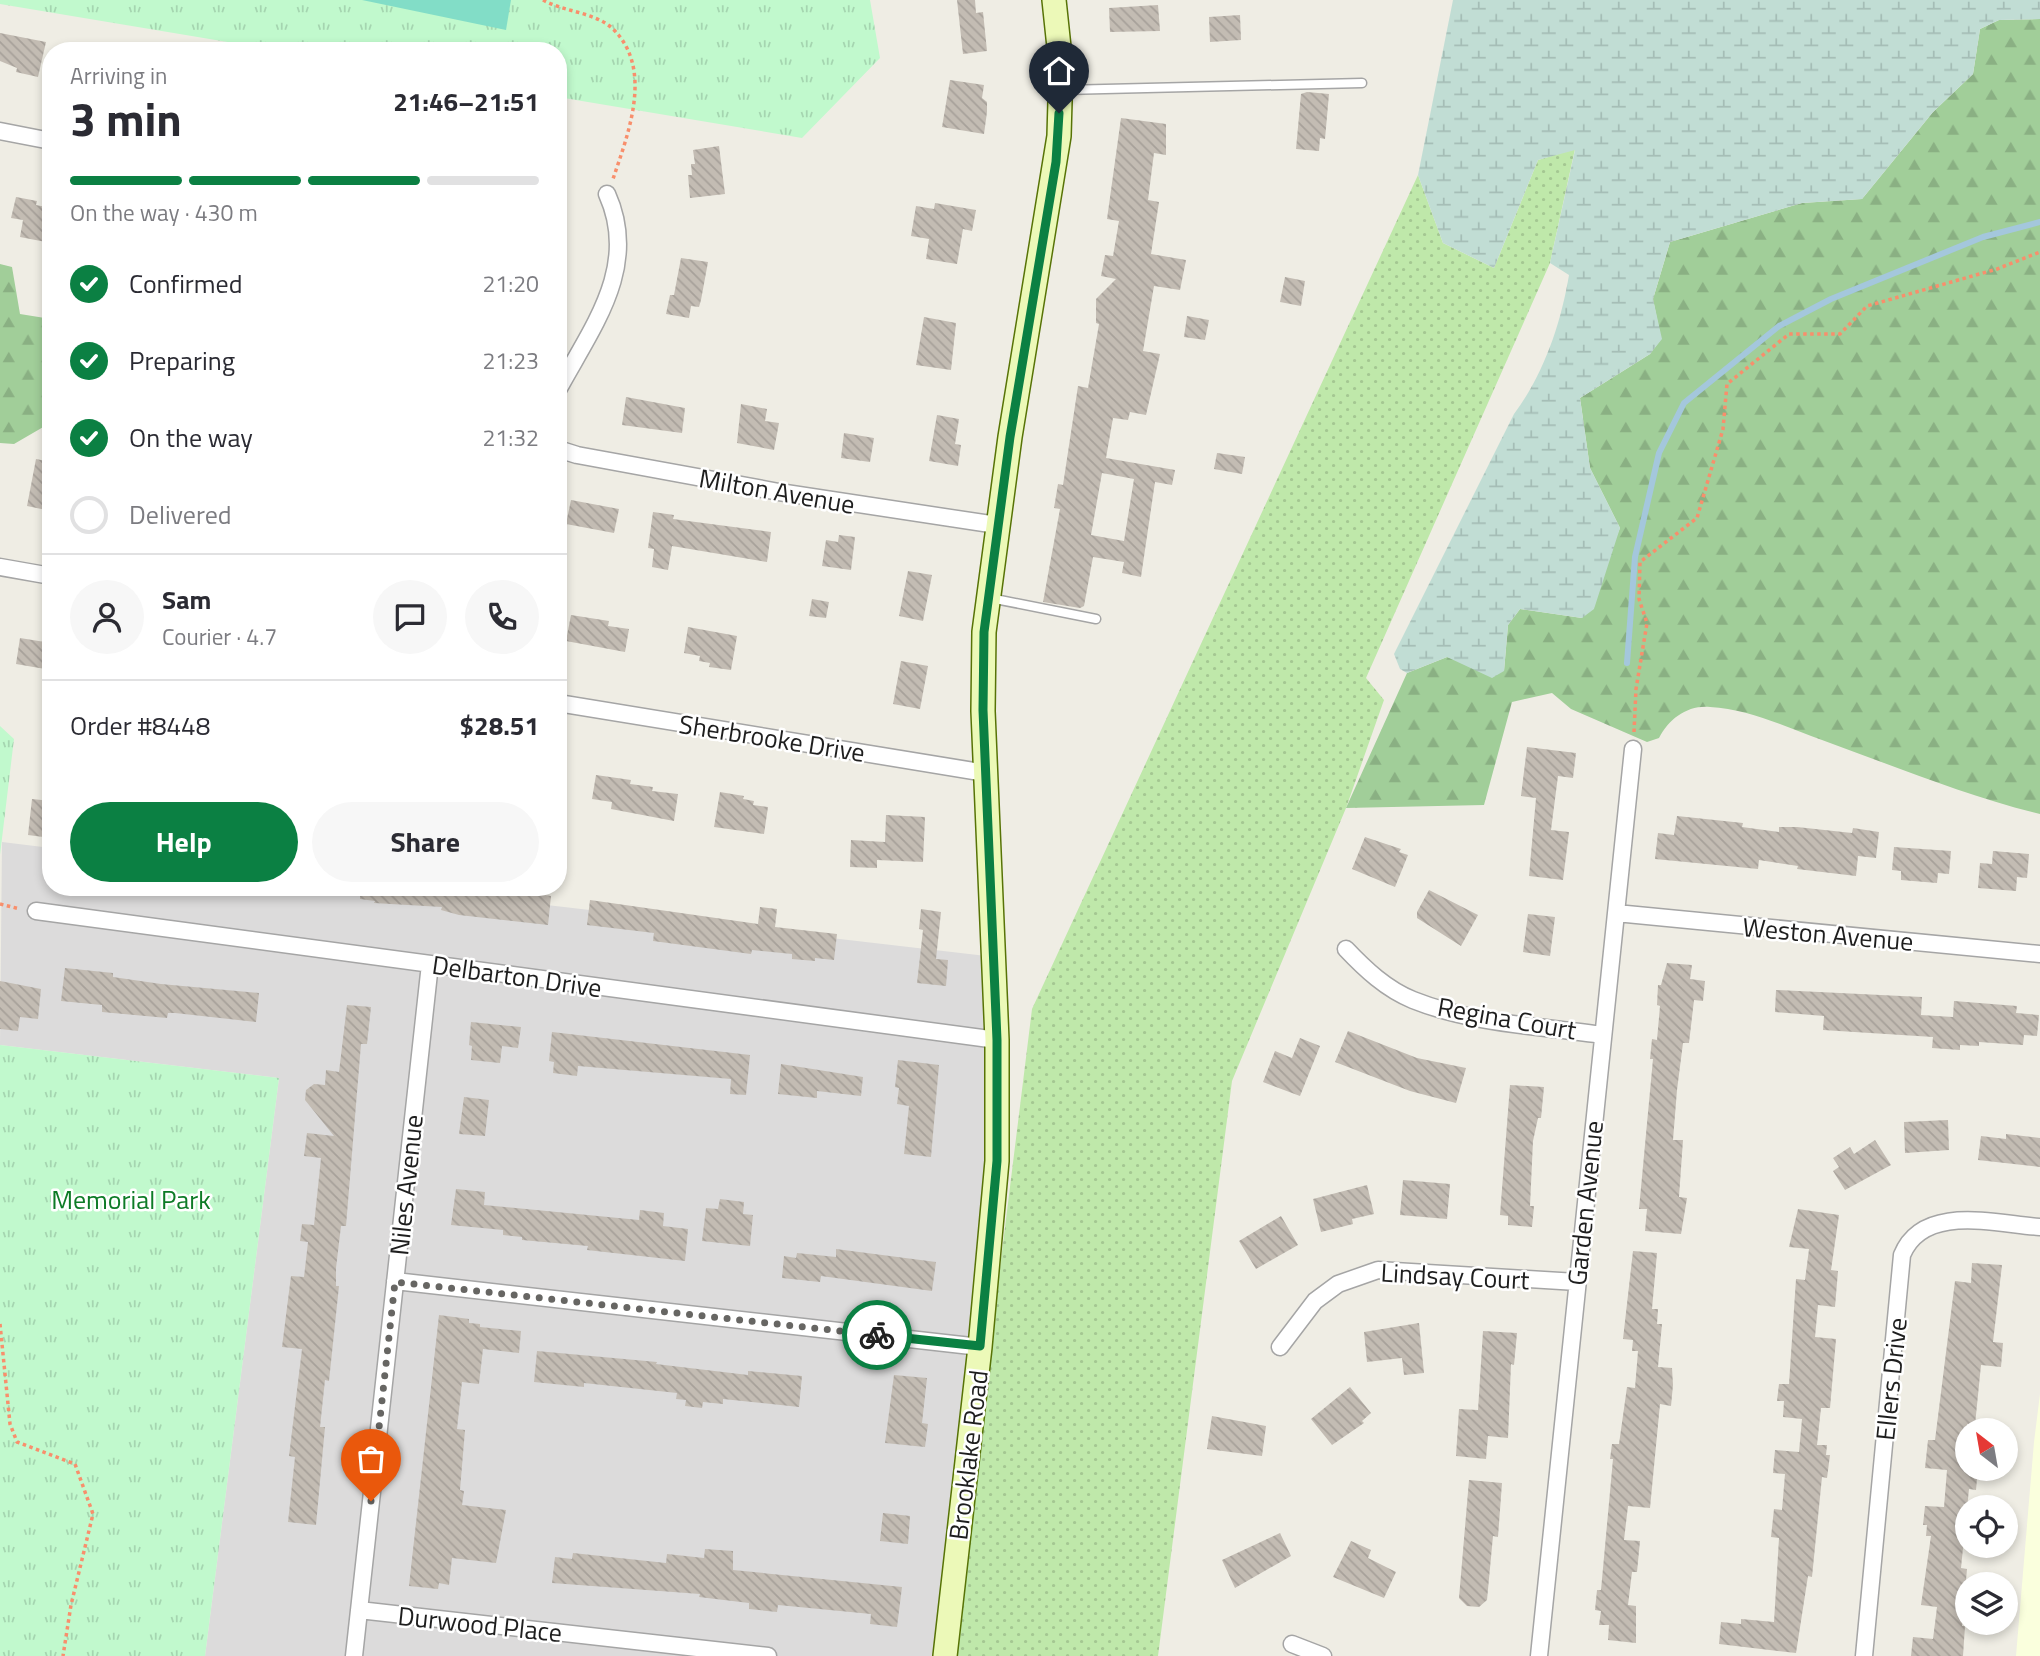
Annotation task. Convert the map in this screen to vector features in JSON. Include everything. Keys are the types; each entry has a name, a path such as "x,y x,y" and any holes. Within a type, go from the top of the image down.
{"street":[{"name":"Brooklake Road","path":"945,1656 980,1346 997,1161 997,1040 983,667 987,597 1056,162 1060,90 1054,0"},
{"path":"0,131 42,139"},
{"path":"567,373 610,292 618,265 617,216 607,194"},
{"name":"Milton Avenue","path":"567,452 779,492 997,525"},
{"path":"0,567 42,574"},
{"name":"Sherbrooke Drive","path":"567,704 986,773"},
{"name":"Garden Avenue","path":"1539,1656 1633,749"},
{"name":"Delbarton Drive","path":"36,911 997,1040"},
{"name":"Weston Avenue","path":"1616,914 2040,954"},
{"name":"Regina Court","path":"1346,949 1388,986 1413,1000 1472,1017 1603,1035"},
{"name":"Niles Avenue","path":"354,1656 430,964"},
{"name":"Ellers Drive","path":"1864,1656 1902,1255 1917,1231 1943,1222 2040,1227"},
{"name":"Lindsay Court","path":"1280,1347 1315,1301 1338,1284 1378,1270 1577,1282"},
{"path":"395,1282 980,1346"},
{"name":"Durwood Place","path":"359,1610 768,1656"},
{"path":"1293,1644 1323,1656"}],"lane":[{"path":"1060,90 1362,83"},
{"path":"987,597 1096,619"}],"path":[{"path":"543,0 555,7 591,17 612,29 629,53 635,90 632,124 607,194"},
{"path":"1633,749 1636,689 1647,623 1639,599 1640,562 1697,518 1723,429 1727,384 1789,334 1840,334 1867,306 1997,269 2040,252"},
{"path":"0,1324 10,1424 18,1442 75,1464 93,1514 71,1605 63,1656"}],"shaded area":[{"path":"2,842 42,847 42,896 470,896 995,957 997,1040 945,1656 205,1656 279,1078 0,1045"},
{"path":"2040,1394 2040,1656 2016,1656 2018,1635"}],"green space":[{"path":"0,0 870,0 880,58 802,138 567,99 567,42 227,42 0,4"},
{"path":"362,0 511,0 506,30"},
{"path":"1453,0 2040,0 2040,19 1999,20 1980,29 1973,74 1933,112 1862,199 1802,203 1670,242 1653,299 1662,339 1650,354 1580,398 1590,468 1620,528 1594,609 1582,618 1520,609 1508,625 1504,671 1492,678 1447,657 1407,673 1400,669 1394,654 1550,348 1569,275 1550,263 1575,150 1538,160 1494,268 1443,243 1418,175"},
{"path":"2040,19 2040,814 1957,790 1739,711 1694,708 1673,719 1659,738 1647,742 1571,709 1552,693 1512,702 1484,805 1346,808 1407,673 1447,657 1504,671 1508,625 1520,609 1582,618 1620,528 1590,468 1580,398 1650,354 1661,339 1653,299 1670,242 1802,203 1862,199 1933,112 1973,74 1980,29 1999,20"},
{"path":"1575,149 1550,263 1366,678 1384,700 1346,808 1232,1081 1158,1656 952,1656 1032,1009 1418,175 1443,243 1494,268 1538,160"},
{"path":"0,264 12,267 20,314 42,318 42,428 14,444 0,443"},
{"path":"0,726 14,739 0,855"},
{"name":"Memorial Park","path":"0,1045 279,1078 205,1656 0,1656"}],"building":[{"path":"957,0 975,0 976,13 983,12 987,51 963,54"},
{"path":"1158,5 1160,31 1110,32 1109,8"},
{"path":"1240,15 1241,40 1210,42 1209,17"},
{"path":"0,33 46,42 42,42 38,77 16,72 17,68 0,61"},
{"path":"950,80 984,85 982,98 987,102 987,112 984,134 942,127"},
{"path":"1301,94 1329,94 1325,139 1320,138 1319,151 1296,149"},
{"path":"1121,118 1166,124 1166,155 1154,153 1148,200 1159,202 1151,254 1186,260 1180,290 1154,286 1143,351 1160,354 1146,415 1130,412 1128,420 1113,418 1106,458 1175,470 1172,485 1155,482 1141,577 1122,573 1124,562 1093,557 1084,606 1080,608 1043,602 1060,509 1054,508 1058,484 1063,485 1078,386 1088,388 1099,324 1096,323 1096,299 1116,279 1101,276 1105,255 1113,256 1119,221 1107,219","holes":["1102,473 1134,479 1124,541 1091,535"]},
{"path":"719,146 725,194 690,198 688,175 692,175 691,164 695,164 693,150"},
{"path":"16,197 37,201 36,205 42,206 42,241 20,237 23,220 11,218"},
{"path":"935,203 976,210 972,231 963,229 957,264 926,259 929,239 911,236 916,206 934,209"},
{"path":"681,258 708,262 699,307 691,306 689,318 666,314 670,295 674,295"},
{"path":"1285,277 1305,281 1301,306 1280,302"},
{"path":"1187,316 1209,320 1205,340 1184,337"},
{"path":"924,317 956,323 951,370 916,365"},
{"path":"626,397 685,408 682,433 622,425"},
{"path":"741,404 767,409 765,421 779,423 774,450 737,443"},
{"path":"937,415 959,419 955,444 961,445 958,466 929,461"},
{"path":"844,433 874,438 870,462 841,458"},
{"path":"1217,453 1245,457 1242,474 1214,469"},
{"path":"36,459 42,460 42,509 27,506"},
{"path":"571,500 619,509 614,533 567,524"},
{"path":"653,512 674,515 673,519 771,532 767,562 672,546 668,570 652,567 654,549 648,548"},
{"path":"839,535 855,537 851,570 822,566 826,540 838,542"},
{"path":"908,571 932,575 923,621 899,616"},
{"path":"812,599 829,602 826,618 809,616"},
{"path":"571,615 609,621 608,626 629,629 625,652 567,641"},
{"path":"688,627 737,636 731,670 709,667 710,663 699,661 700,656 684,653"},
{"path":"20,638 42,642 42,668 16,664"},
{"path":"901,661 928,666 920,709 893,704"},
{"path":"1527,747 1576,753 1573,778 1558,776 1551,830 1569,832 1563,880 1529,876 1536,798 1521,796"},
{"path":"596,775 631,780 630,784 653,787 652,791 678,794 674,821 611,809 612,802 592,799"},
{"path":"720,792 744,796 743,799 754,801 753,805 768,807 764,834 714,827"},
{"path":"32,799 42,800 42,837 28,835"},
{"path":"886,815 925,817 923,862 877,860 877,868 850,867 851,840 885,842"},
{"path":"1677,816 1743,823 1742,827 1779,832 1779,827 1797,827 1852,833 1853,828 1879,832 1876,858 1858,856 1856,876 1797,869 1798,866 1759,860 1758,869 1655,859 1658,833 1674,835"},
{"path":"1365,837 1401,849 1399,852 1408,855 1395,887 1352,869"},
{"path":"1894,847 1951,851 1949,874 1938,873 1937,883 1901,880 1901,871 1892,870"},
{"path":"1993,851 2029,854 2027,878 2017,877 2016,891 1978,888 1980,863 1992,864"},
{"path":"1429,890 1478,915 1461,946 1417,918 1417,912"},
{"path":"360,896 551,896 548,925 459,915 441,910 442,907 374,903 375,901 360,899"},
{"path":"590,900 758,924 760,907 777,909 775,927 837,934 834,960 792,959 792,954 752,950 751,954 653,941 654,933 587,925"},
{"path":"921,909 941,912 936,959 948,960 946,986 917,983 923,930 919,929"},
{"path":"1528,914 1555,917 1550,956 1523,952"},
{"path":"1667,963 1692,965 1690,979 1705,981 1703,1001 1694,1000 1689,1043 1683,1043 1677,1090 1673,1140 1683,1140 1679,1197 1687,1198 1681,1234 1645,1231 1647,1209 1639,1209 1653,1059 1650,1059 1652,1039 1657,1040 1660,1006 1657,1005 1658,985 1661,985"},
{"path":"65,968 113,973 113,977 161,984 259,993 256,1022 175,1013 168,1013 167,1018 102,1012 102,1005 61,1001"},
{"path":"0,981 41,989 38,1019 20,1017 18,1031 0,1029"},
{"path":"1776,990 1922,997 1921,1015 1953,1017 1954,1001 2017,1006 2016,1013 2039,1015 2037,1036 2024,1035 2023,1045 1979,1042 1979,1046 1960,1045 1960,1050 1932,1048 1933,1037 1823,1030 1824,1016 1775,1012"},
{"path":"347,1005 371,1007 367,1044 361,1044 346,1226 341,1226 336,1268 336,1286 339,1286 329,1381 325,1380 320,1427 325,1427 316,1525 288,1522 295,1457 289,1456 302,1349 282,1347 291,1276 304,1277 308,1242 300,1241 302,1224 314,1225 321,1158 304,1156 307,1133 334,1136 305,1100 306,1090 314,1084 325,1085 326,1070 339,1072"},
{"path":"471,1022 521,1027 518,1048 502,1046 500,1063 471,1060"},
{"path":"1348,1031 1417,1058 1466,1068 1456,1103 1410,1091 1335,1062"},
{"path":"552,1032 750,1055 746,1095 730,1094 731,1079 578,1066 577,1076 553,1073 554,1062 549,1061"},
{"path":"1300,1038 1320,1046 1300,1096 1263,1082 1275,1051 1292,1058"},
{"path":"898,1060 939,1065 931,1157 904,1154 909,1106 897,1104 899,1088 895,1087"},
{"path":"781,1064 863,1077 861,1096 817,1091 817,1098 778,1094"},
{"path":"1510,1085 1544,1087 1541,1118 1538,1118 1533,1141 1530,1206 1534,1206 1532,1227 1508,1225 1508,1216 1500,1215"},
{"path":"464,1097 489,1100 485,1136 459,1134"},
{"path":"1948,1120 1949,1150 1905,1153 1904,1122"},
{"path":"2006,1134 2040,1138 2040,1167 1978,1160 1981,1136 2006,1139"},
{"path":"1875,1140 1891,1165 1845,1190 1833,1171 1839,1167 1833,1158 1850,1147 1854,1154"},
{"path":"1403,1180 1450,1184 1447,1219 1400,1215"},
{"path":"1367,1185 1374,1214 1352,1219 1353,1224 1321,1232 1313,1199"},
{"path":"456,1189 485,1192 484,1205 639,1220 640,1210 664,1213 663,1226 688,1229 685,1261 587,1250 588,1246 522,1240 522,1237 503,1235 503,1230 451,1225"},
{"path":"720,1199 744,1202 743,1214 753,1215 750,1246 702,1241 706,1208 718,1209"},
{"path":"1798,1209 1839,1215 1831,1270 1838,1271 1835,1307 1818,1305 1815,1337 1836,1339 1830,1408 1821,1408 1817,1445 1827,1445 1826,1455 1830,1455 1827,1478 1822,1477 1812,1577 1808,1576 1796,1653 1719,1644 1721,1622 1741,1624 1741,1619 1774,1622 1779,1538 1771,1537 1774,1509 1782,1510 1785,1474 1773,1473 1775,1450 1799,1452 1802,1419 1783,1417 1784,1401 1777,1401 1779,1384 1789,1384 1796,1279 1805,1280 1809,1249 1789,1247"},
{"path":"1281,1216 1298,1245 1256,1269 1239,1241"},
{"path":"836,1249 936,1262 932,1291 821,1276 820,1282 782,1278 784,1256 796,1258 797,1253 836,1257"},
{"path":"1633,1251 1657,1253 1652,1309 1658,1309 1657,1324 1662,1324 1658,1367 1672,1368 1673,1385 1671,1406 1660,1404 1650,1508 1628,1506 1624,1540 1640,1541 1637,1572 1632,1572 1628,1605 1636,1606 1636,1643 1608,1640 1609,1625 1599,1625 1601,1611 1595,1610 1597,1590 1601,1590 1613,1459 1610,1459 1612,1444 1619,1444 1627,1387 1635,1388 1638,1351 1632,1351 1633,1340 1623,1339"},
{"path":"1972,1263 2002,1265 1993,1342 2003,1343 2001,1367 1981,1365 1976,1418 1955,1418 1955,1481 1977,1481 1976,1490 1969,1489 1968,1495 1955,1495 1955,1558 1962,1558 1961,1568 1967,1569 1967,1572 1955,1572 1955,1635 1964,1635 1963,1656 1911,1656 1913,1637 1933,1639 1937,1607 1921,1605 1931,1536 1926,1536 1927,1525 1923,1525 1925,1506 1944,1507 1947,1470 1925,1468 1928,1440 1935,1440 1955,1281 1971,1283"},
{"path":"439,1315 469,1319 469,1323 480,1324 480,1327 521,1331 519,1353 483,1349 479,1384 462,1382 457,1429 465,1430 460,1490 464,1491 462,1505 506,1510 496,1563 452,1558 449,1585 439,1583 438,1589 409,1586"},
{"path":"1419,1323 1424,1373 1404,1375 1402,1358 1367,1362 1364,1332"},
{"path":"1483,1331 1517,1333 1514,1365 1511,1364 1508,1438 1488,1436 1486,1459 1456,1456 1459,1409 1478,1410"},
{"path":"537,1351 657,1362 656,1364 748,1375 748,1371 802,1376 799,1407 723,1399 723,1404 703,1402 702,1408 685,1406 686,1400 676,1399 677,1393 584,1383 584,1387 534,1382"},
{"path":"894,1375 927,1378 922,1423 928,1424 925,1447 885,1443"},
{"path":"1350,1387 1371,1413 1362,1421 1364,1423 1332,1445 1311,1419"},
{"path":"1212,1416 1266,1426 1262,1456 1207,1449"},
{"path":"1469,1480 1502,1483 1498,1537 1493,1536 1487,1600 1479,1607 1467,1606 1459,1598"},
{"path":"883,1513 910,1516 908,1544 880,1541"},
{"path":"1280,1533 1291,1556 1235,1588 1222,1560"},
{"path":"1351,1541 1371,1550 1368,1558 1396,1572 1384,1598 1333,1577"},
{"path":"705,1549 733,1551 733,1570 902,1587 897,1627 870,1624 871,1614 778,1605 777,1612 749,1609 749,1603 699,1597 700,1594 552,1583 555,1557 572,1559 573,1553 666,1563 667,1554 704,1558"}],"waterway":[{"path":"1627,663 1635,557 1659,453 1684,403 1779,326 1831,299 1983,237 2040,222"}],"way so far":[{"path":"371,1501 395,1282 877,1335"}],"route":[{"path":"877,1335 980,1346 997,1161 997,1040 983,710 984,632 988,585 1010,437 1056,162 1059,113"}]}
